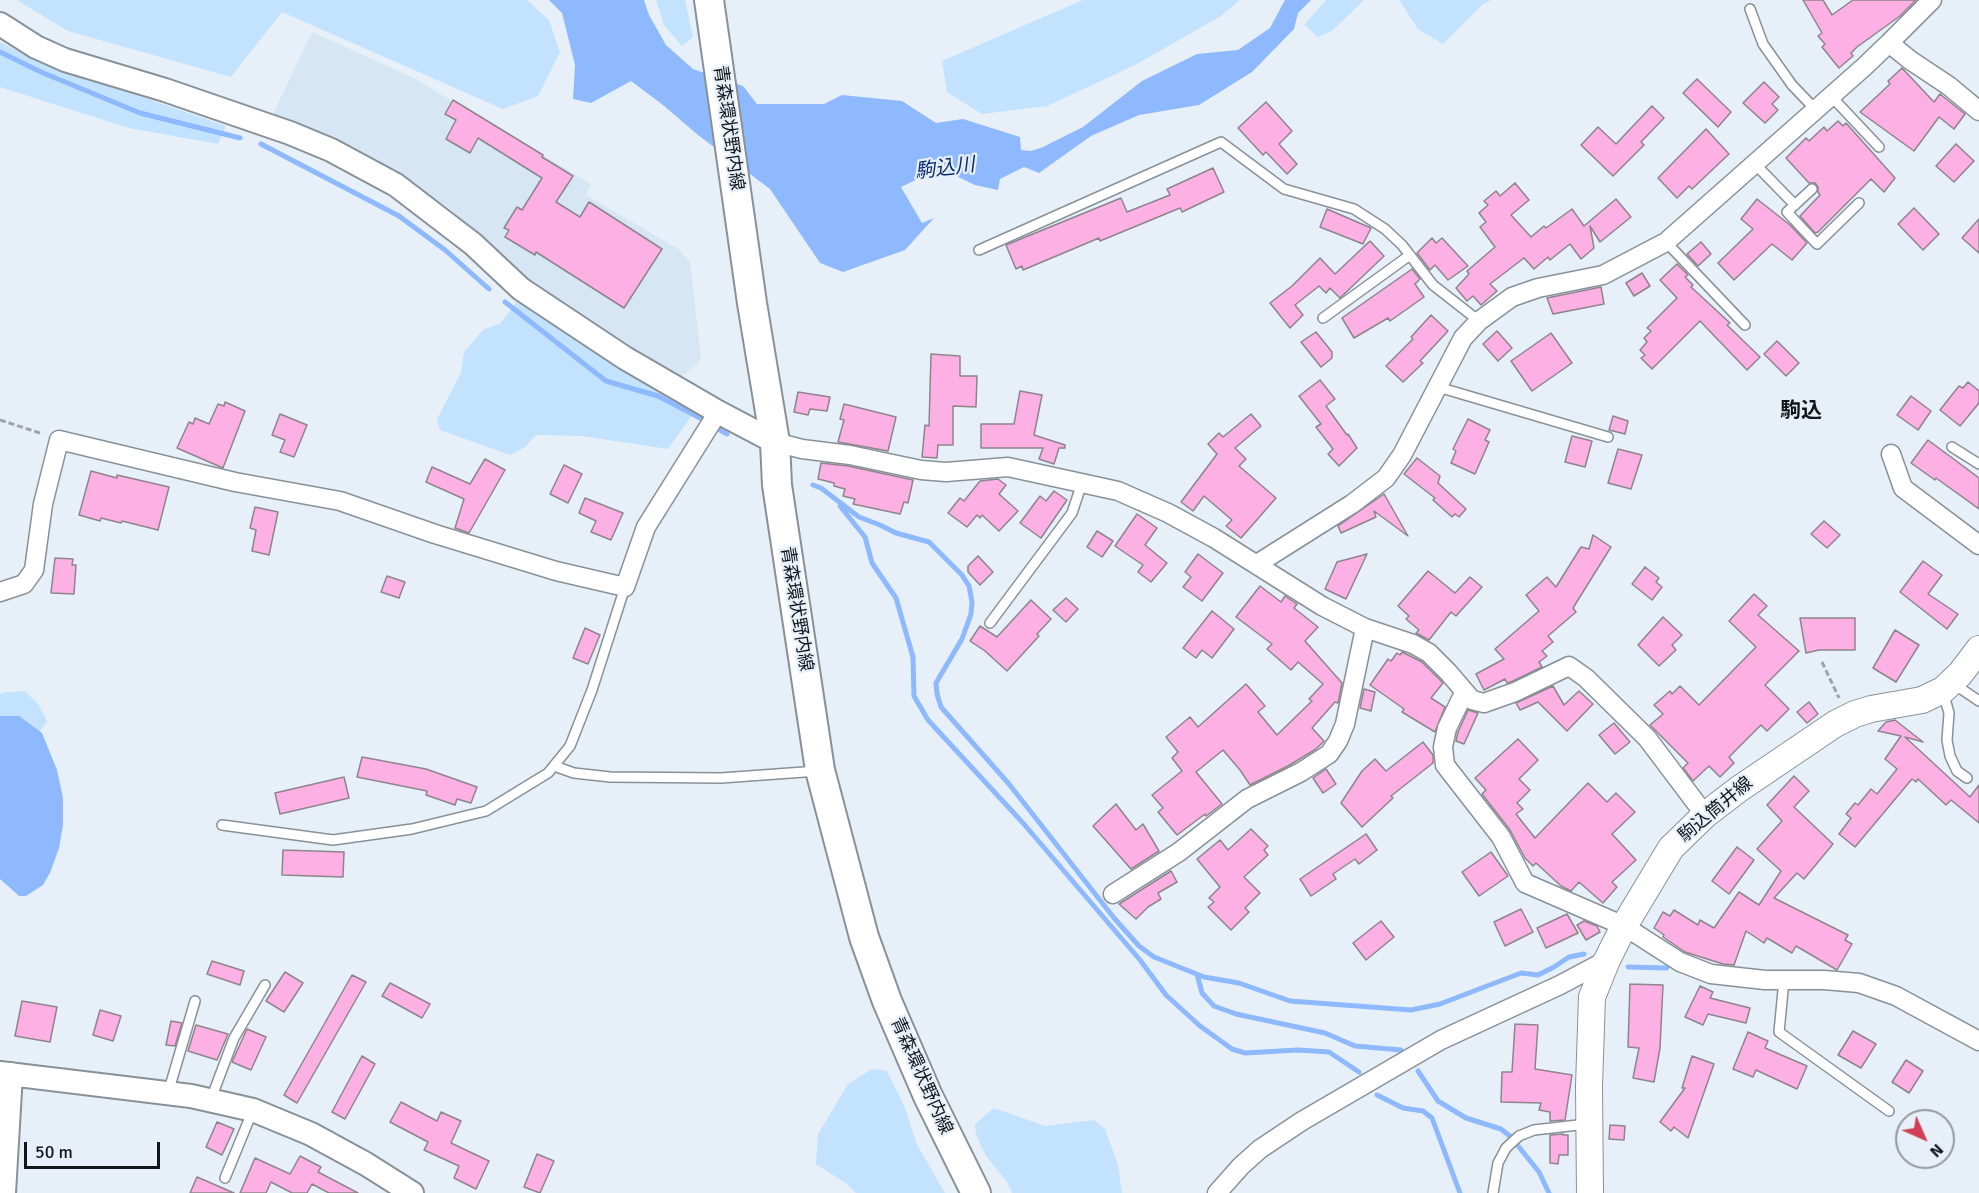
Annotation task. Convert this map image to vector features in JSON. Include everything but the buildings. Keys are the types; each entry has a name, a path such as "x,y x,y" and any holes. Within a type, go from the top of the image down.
{"main road":[{"name":"青森環状野内線","path":"709,0 752,303 775,442 777,485 820,770 864,937 887,1001 928,1096 976,1193"},
{"name":"駒込筒井線","path":"1590,1193 1588,1086 1592,997 1624,926 1671,848 1705,815 1739,789 1845,719 1871,709 1922,700 1947,686 1960,674 1979,649"}],"street":[{"path":"1257,564 1352,504 1386,478 1402,455 1463,338 1479,321 1512,297 1538,288 1603,275 1666,242 1831,96 1932,0"},
{"path":"0,24 36,47 65,60 165,90 290,133 331,150 396,185 473,244 521,289 625,358 775,442 802,449 850,454 921,470 946,472 1008,467 1118,491 1168,513 1214,538 1322,606 1365,628 1413,644 1429,653 1472,700 1484,703 1515,692 1569,666 1586,678 1647,738 1705,815"},
{"path":"1889,43 1949,86 1979,111"},
{"path":"0,592 24,584 34,570 43,504 59,440 235,482 340,501 435,534 545,568 625,587 646,527 718,412"},
{"path":"1892,454 1903,488 1979,545"},
{"path":"1113,894 1179,852 1247,799 1301,772 1329,754 1338,741 1345,724 1365,628"},
{"path":"1464,693 1447,728 1443,747 1445,765 1501,837 1525,883 1624,926 1680,962 1711,974 1765,980 1824,980 1859,983 1896,996 1979,1041"},
{"path":"1218,1193 1241,1166 1260,1149 1302,1121 1441,1040 1560,985 1607,960"},
{"path":"4,1193 6,1073 210,1100 253,1110 311,1134 366,1164 412,1193"}],"lane":[{"path":"1750,9 1763,44 1792,85 1815,109"},
{"path":"1831,96 1879,147"},
{"path":"979,250 1221,142 1284,189 1354,209 1384,229 1410,255 1433,285 1479,321"},
{"path":"1755,164 1795,205"},
{"path":"1812,189 1787,212 1817,244 1859,203"},
{"path":"1666,242 1744,325"},
{"path":"1323,318 1410,255"},
{"path":"1438,387 1608,437"},
{"path":"1952,447 1979,464"},
{"path":"990,622 1072,513 1082,483"},
{"path":"222,825 333,840 412,829 486,811 548,773 570,746 592,690 625,587"},
{"path":"1967,778 1957,771 1950,756 1947,740 1949,713 1947,686 1979,701"},
{"path":"554,766 574,773 610,777 721,778 820,770"},
{"path":"1784,980 1779,1032 1889,1111"},
{"path":"210,1100 234,1038 265,985"},
{"path":"168,1094 195,1001"},
{"path":"225,1178 253,1110"},
{"path":"1493,1193 1498,1163 1506,1148 1519,1136 1534,1130 1590,1124"}],"path":[{"path":"0,420 59,440"}],"shaded area":[{"path":"17,0 527,0 549,20 560,52 538,96 503,109 282,12 231,77 68,31"},
{"path":"656,0 685,0 693,37 682,46 664,25"},
{"path":"1083,0 1240,0 1221,16 1135,65 1047,106 982,114 947,92 942,61"},
{"path":"1326,0 1364,0 1332,31 1318,37 1304,25"},
{"path":"1399,0 1491,0 1482,5 1443,44 1418,29"},
{"path":"312,32 414,78 591,184 586,195 680,250 690,262 701,358 697,364 681,377 553,299 528,280 448,207 370,157 273,114"},
{"path":"0,42 35,60 226,126 218,144 129,128 0,87"},
{"path":"518,300 696,410 668,449 582,436 536,435 525,447 510,455 440,430 437,419 461,373 464,352 483,330 501,323"},
{"path":"25,691 39,705 47,721 25,752 0,754 0,694"},
{"path":"872,1069 887,1071 904,1105 917,1145 945,1193 856,1193 847,1184 816,1164 818,1134 848,1084"},
{"path":"994,1108 1045,1126 1094,1120 1105,1129 1118,1165 1122,1193 1012,1193 1007,1182 986,1156 976,1135 975,1124"}],"water":[{"name":"駒込川","path":"549,0 644,0 649,15 666,45 693,69 743,86 757,104 824,104 842,95 902,101 936,123 963,119 1020,137 1021,150 1031,151 1083,127 1142,81 1197,54 1238,50 1270,28 1285,0 1311,0 1298,13 1294,29 1252,72 1199,105 1139,115 1091,136 1039,173 1024,167 1000,179 998,190 975,185 952,174 924,176 901,187 922,223 934,218 905,250 843,272 820,263 770,189 631,81 591,103 573,99 575,65 562,13"},
{"path":"0,716 19,716 42,733 57,770 63,798 63,825 59,848 50,873 43,885 26,896 19,896 0,879"}],"waterway":[{"path":"0,52 41,72 140,113 240,138"},
{"path":"261,144 399,216 445,250 489,289"},
{"path":"505,302 606,381 658,396 700,418"},
{"path":"718,429 727,434"},
{"path":"813,485 821,488 859,517 896,533 929,542 962,575 969,586 972,602 971,614 962,639 936,683 941,707 1009,784 1114,918 1139,946 1154,957 1204,977 1239,983 1290,1001 1411,1010 1440,1004 1521,973 1538,975 1569,957 1584,954"},
{"path":"840,506 865,537 872,563 896,598 913,657 914,696 928,720 1023,823 1140,960 1166,995 1200,1026 1232,1049 1245,1053 1298,1050 1329,1052 1359,1072"},
{"path":"1628,967 1667,968"},
{"path":"1197,974 1202,993 1214,1006 1236,1014 1325,1033 1355,1046 1401,1050"},
{"path":"1418,1071 1438,1101 1466,1118 1501,1129 1511,1137 1539,1172 1549,1193"},
{"path":"1377,1095 1403,1108 1423,1111 1432,1118 1460,1193"}],"district":[{"name":"駒込","path":"1801,411"}]}
